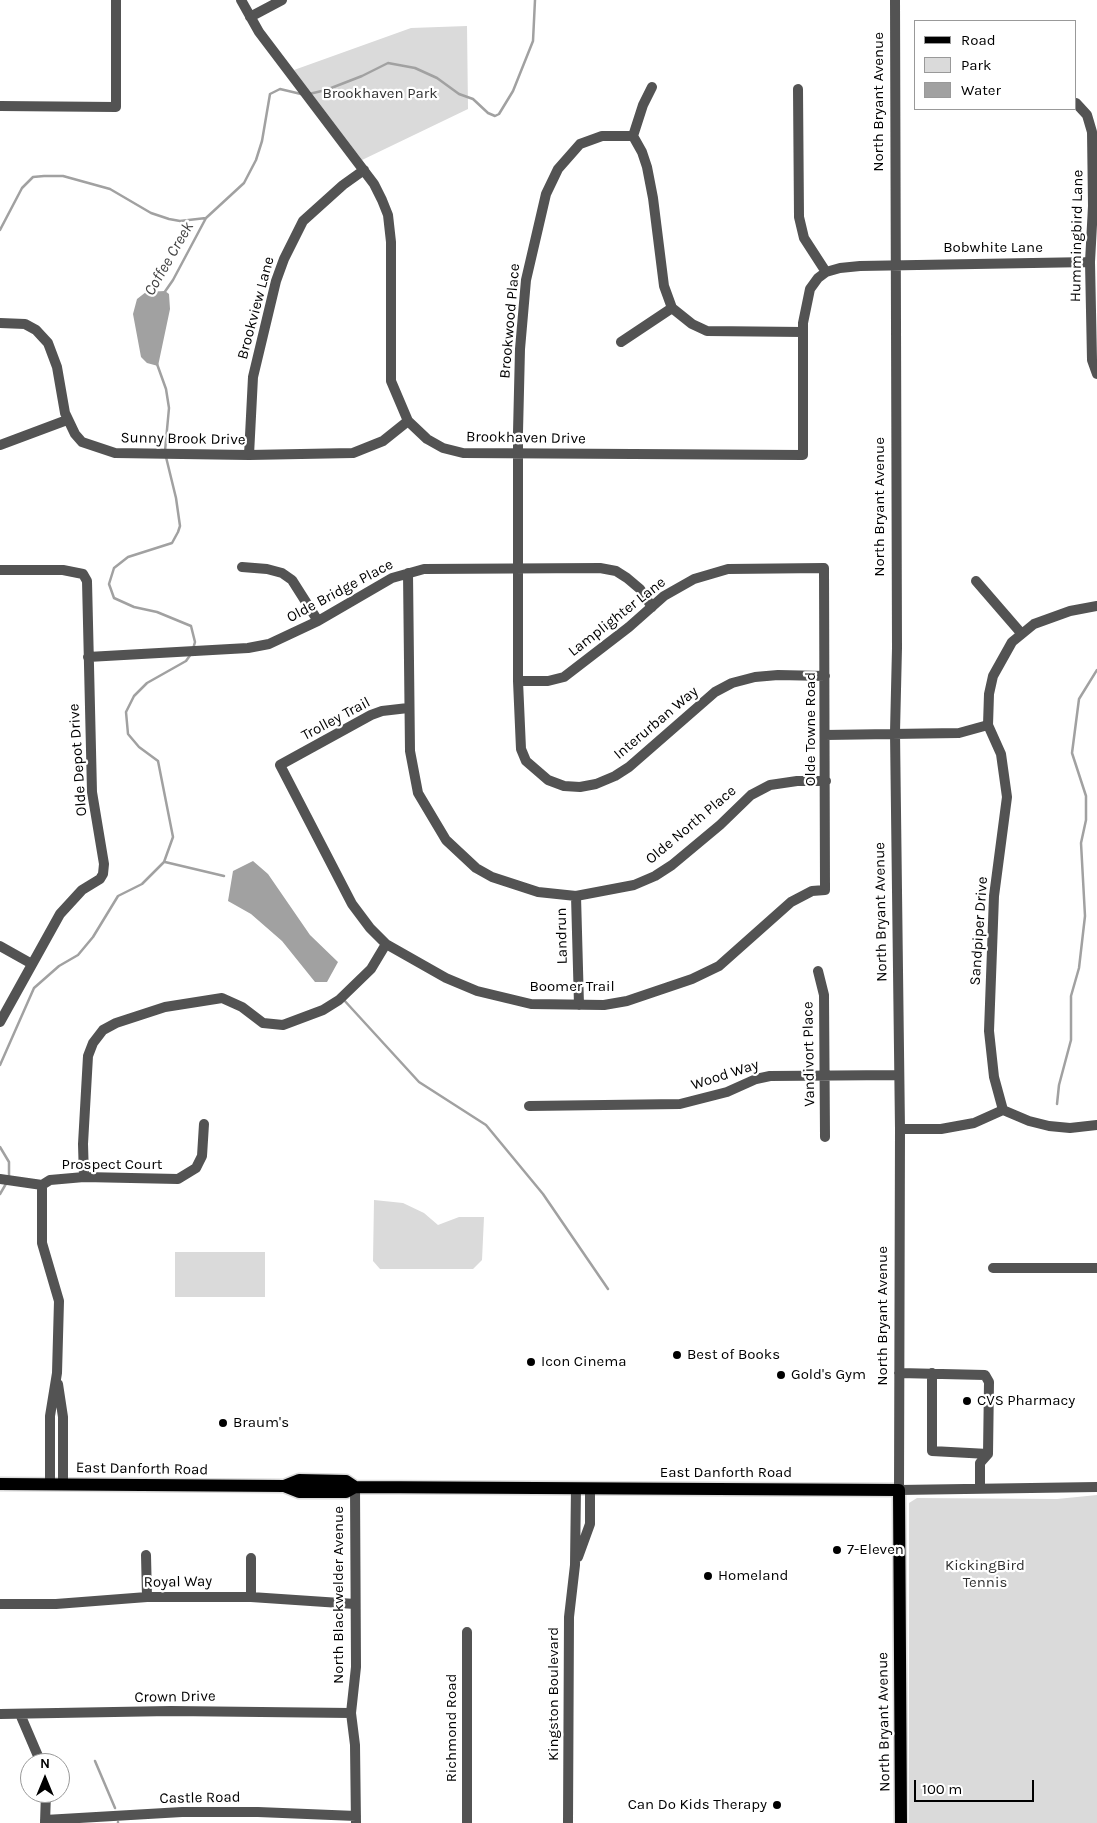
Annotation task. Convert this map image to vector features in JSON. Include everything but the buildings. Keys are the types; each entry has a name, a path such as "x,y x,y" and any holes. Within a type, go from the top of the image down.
{"main road":[{"name":"East Danforth Road","path":"0,1484 284,1486 299,1480 346,1481 354,1488 899,1490"},
{"name":"North Bryant Avenue","path":"899,1490 901,1823"}],"street":[{"path":"0,106 116,107 116,0"},
{"name":"Brookhaven Drive","path":"241,0 286,70 374,184 388,215 391,242 391,381 408,421 428,439 443,448 463,453 803,455 803,332 805,305 810,289 818,278 826,272"},
{"path":"250,16 282,0"},
{"name":"North Bryant Avenue","path":"895,0 895,732 900,1075 899,1490"},
{"path":"652,87 643,105 633,136 642,152 647,167 653,198 664,286 672,308 692,324 706,331 803,332"},
{"path":"798,89 798,217 804,238 826,272 850,267 896,265"},
{"name":"Hummingbird Lane","path":"1077,104 1087,115 1092,132 1093,206 1090,262 1092,360 1097,374"},
{"name":"Brookwood Place","path":"517,568 520,349 525,289 546,194 558,169 580,144 602,136 633,136"},
{"name":"Brookview Lane","path":"249,455 253,378 276,280 284,259 303,221 343,185 364,170"},
{"name":"Bobwhite Lane","path":"896,265 1090,262"},
{"path":"621,342 672,308"},
{"name":"Sunny Brook Drive","path":"0,323 25,324 36,330 48,343 57,367 68,420 82,442 115,453 249,455 353,453 384,441 408,421"},
{"path":"0,444 68,420"},
{"path":"242,567 267,568 282,573 292,580 318,620"},
{"name":"Olde Bridge Place","path":"88,657 248,648 269,644 318,620 392,578 424,568 584,567 616,571 640,589 652,607"},
{"name":"Interurban Way","path":"517,568 519,737 526,762 548,780 580,787 615,776 629,767 715,692 732,683 755,677 778,675 826,676"},
{"name":"Lamplighter Lane","path":"518,681 548,681 564,677 579,667 664,596 694,579 728,570 824,568"},
{"name":"Olde Towne Road","path":"824,568 826,890"},
{"name":"Olde Depot Drive","path":"0,570 63,570 83,574 87,581 92,792 104,864 104,874 82,890 60,914 0,1022"},
{"name":"Olde North Place","path":"408,573 410,653 408,708 410,751 418,793 446,840 476,868 492,877 538,892 576,896 634,885 655,876 672,865 720,825 750,795 770,785 798,781 826,781"},
{"path":"976,581 1021,633"},
{"path":"825,735 895,732 960,733 988,725 993,676 1012,642 1034,624 1052,616 1097,606"},
{"name":"Trolley Trail","path":"280,765 371,715 382,711 408,708"},
{"name":"Sandpiper Drive","path":"988,725 1001,754 1007,797 994,896 990,1023 994,1077 1003,1110"},
{"name":"Boomer Trail","path":"280,765 352,904 386,944 446,978 477,991 531,1004 604,1005 628,1001 692,980 719,966 792,902 812,891 826,890"},
{"name":"Landrun","path":"576,896 579,1005"},
{"path":"84,1177 84,1127 88,1056 93,1043 104,1030 116,1023 166,1007 222,998 242,1007 263,1023 283,1026 323,1010 338,1000 371,969 386,944"},
{"path":"0,946 32,964"},
{"name":"Vandivort Place","path":"818,971 824,994 826,1137"},
{"name":"Wood Way","path":"529,1106 680,1104 727,1092 756,1078 782,1075 900,1075"},
{"path":"900,1129 941,1129 974,1123 1003,1110 1029,1122 1049,1126 1070,1128 1097,1125"},
{"name":"Prospect Court","path":"42,1185 50,1180 84,1177 178,1179 196,1168 202,1156 204,1124"},
{"path":"0,1179 42,1185 42,1243 58,1302 57,1373 50,1416 56,1484"},
{"path":"993,1268 1097,1268"},
{"path":"899,1373 985,1375 989,1382 988,1454 980,1463 980,1489"},
{"path":"932,1373 932,1451 988,1454"},
{"name":"East Danforth Road","path":"899,1490 1097,1487"},
{"name":"North Blackwelder Avenue","path":"354,1488 356,1667 351,1713 355,1745 356,1820"},
{"name":"Kingston Boulevard","path":"568,1823 569,1617 575,1565 576,1488"},
{"name":"Kingston Boulevard","path":"575,1565 590,1524 590,1488"},
{"path":"146,1555 147,1597"},
{"path":"251,1558 251,1597"},
{"name":"Royal Way","path":"0,1604 56,1604 147,1597 251,1597 355,1604"},
{"name":"Richmond Road","path":"467,1632 467,1823"},
{"name":"Crown Drive","path":"0,1714 171,1711 351,1713"},
{"path":"20,1714 37,1753"},
{"path":"45,1821 46,1803"},
{"name":"Castle Road","path":"45,1821 182,1812 258,1812 356,1820"}],"green space":[{"name":"Brookhaven Park","path":"467,26 468,109 362,160 294,70 411,28"},
{"path":"374,1200 403,1203 424,1213 438,1225 459,1217 484,1217 482,1260 473,1269 380,1269 373,1261"},
{"path":"175,1252 265,1252 265,1297 175,1297"},
{"name":"KickingBird Tennis","path":"1097,1495 1097,1823 909,1823 909,1503 917,1498 1057,1499"}],"water":[{"path":"165,291 169,294 170,309 158,366 147,363 141,357 133,314 137,299 146,292"},
{"path":"253,861 268,874 310,935 338,962 327,982 315,982 282,941 251,914 228,901 233,871"}],"waterway":[{"name":"Coffee Creek","path":"309,94 326,90 362,76 388,63 415,68 437,78 459,94 473,99 488,113 495,116 499,114 513,91 533,41 535,0"},
{"name":"Coffee Creek","path":"164,293 173,280 206,218 244,183 256,160 262,141 270,94 280,89 301,94"},
{"path":"0,230 22,188 33,177 44,176 63,176 110,189 151,213 169,219 180,221 206,218"},
{"name":"Coffee Creek","path":"157,364 166,389 169,408 165,451"},
{"name":"Coffee Creek","path":"166,457 176,498 180,526 178,532 172,543 128,557 114,568 109,584 114,598 134,607 157,612 191,626 195,642 193,649"},
{"name":"Coffee Creek","path":"0,1065 34,988 59,966 78,955 93,937 118,896 142,884 164,862 173,837 158,761 139,747 128,734 126,712 134,696 147,683 186,661 191,654"},
{"path":"1057,1104 1059,1085 1071,1040 1071,996 1079,968 1085,916 1081,843 1086,820 1086,796 1072,753 1079,699 1097,670"},
{"path":"165,862 224,876"},
{"path":"343,999 419,1082 486,1125 543,1194 608,1289"},
{"name":"Coffee Creek","path":"0,1147 9,1162 9,1177"},
{"name":"Coffee Creek","path":"0,1194 7,1182"},
{"name":"Coffee Creek","path":"95,1761 115,1808"}],"place":[{"name":"Best of Books","path":"677,1355"},
{"name":"Icon Cinema","path":"531,1362"},
{"name":"Gold's Gym","path":"781,1375"},
{"name":"CVS Pharmacy","path":"967,1401"},
{"name":"Braum's","path":"223,1423"},
{"name":"7-Eleven","path":"837,1550"},
{"name":"Homeland","path":"708,1576"},
{"name":"Can Do Kids Therapy","path":"777,1805"}]}
